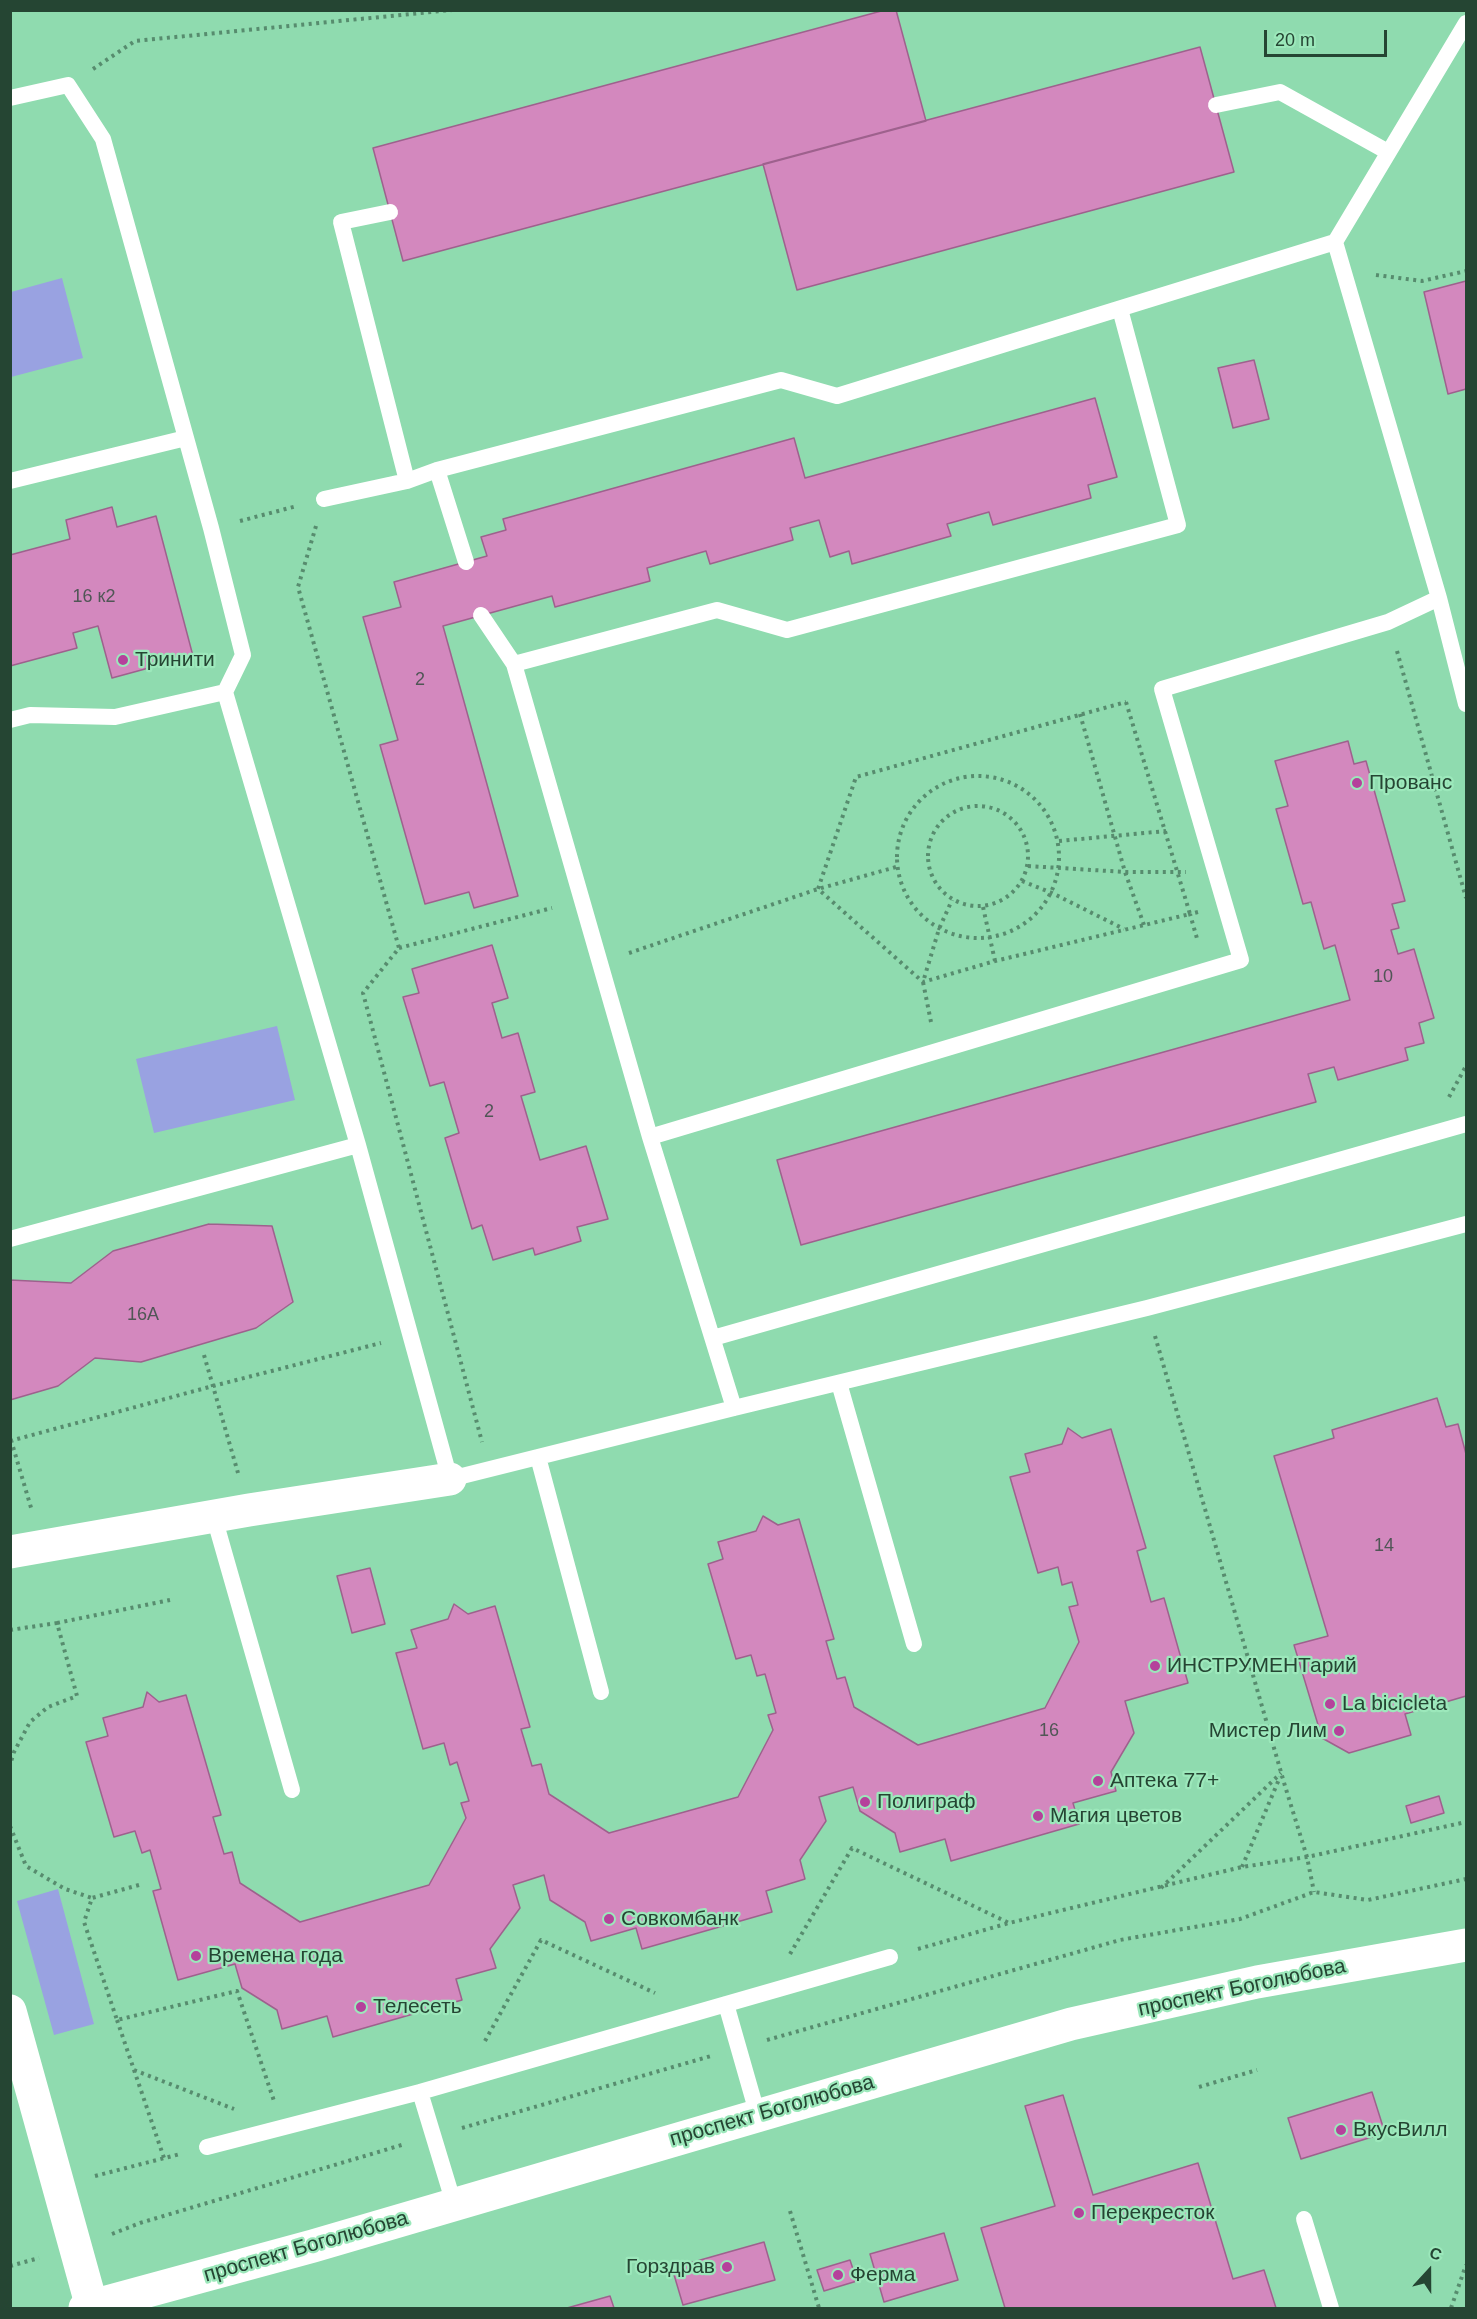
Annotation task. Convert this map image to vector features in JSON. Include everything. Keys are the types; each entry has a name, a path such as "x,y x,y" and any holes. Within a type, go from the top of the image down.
{"main road":[{"path":"10,1552 249,1510 450,1479"},
{"name":"проспект Боголюбова","path":"89,2308 1071,2024 1257,1982 1467,1945"},
{"path":"10,2011 76,2248 89,2308"}],"lane":[{"path":"324,500 407,482 437,470 781,380 837,396 1335,242 1467,23"},
{"path":"10,98 68,85 103,139 211,528 243,655 225,692 358,1144 450,1479 1147,1308 1467,1224"},
{"path":"1216,105 1280,92 1388,152"},
{"path":"390,212 341,222 407,482"},
{"path":"1335,242 1439,598 1467,704"},
{"path":"514,664 717,609 787,630 1178,525 1120,309"},
{"path":"10,481 186,438"},
{"path":"437,470 466,562"},
{"path":"650,1137 1241,960 1162,689 1388,621 1439,598"},
{"path":"481,615 514,664 650,1137 734,1408"},
{"path":"10,720 30,715 116,717 225,692"},
{"path":"713,1338 1467,1124"},
{"path":"10,1239 358,1144"},
{"path":"839,1383 914,1644"},
{"path":"538,1457 601,1692"},
{"path":"214,1517 292,1790"},
{"path":"207,2147 420,2092 890,1957"},
{"path":"726,2004 758,2116"},
{"path":"420,2092 435,2135 454,2204"},
{"path":"1304,2219 1331,2308"}],"path":[{"path":"68,85 135,41 452,10"},
{"path":"1344,271 1422,281 1467,271"},
{"path":"211,528 324,500"},
{"path":"324,500 298,587 399,948"},
{"path":"1388,621 1467,898"},
{"path":"818,889 856,777 1126,702 1190,914 995,961 923,982"},
{"path":"1080,714 1125,872 1144,924"},
{"path":"979,775 1006,781 1030,794 1048,815 1059,841 1059,868 1052,893 1037,915 1016,930 990,938 964,938 939,929 918,913 904,891 896,867 898,839 909,813 927,793 952,780 979,775"},
{"path":"980,806 998,810 1012,819 1023,833 1028,850 1028,866 1022,881 1012,894 999,902 983,907 968,906 952,900 940,890 931,876 927,861 928,844 935,829 947,816 963,808 980,806"},
{"path":"1059,841 1116,837 1201,824"},
{"path":"1028,866 1125,872 1215,870"},
{"path":"600,963 703,930 818,889 896,867"},
{"path":"1022,881 1052,893 1125,930"},
{"path":"818,889 923,982"},
{"path":"936,1051 923,982 939,929 952,900"},
{"path":"489,1469 363,993 399,948 582,901"},
{"path":"983,907 995,961"},
{"path":"1147,1308 1307,1857 1314,1892"},
{"path":"42,1545 11,1441 387,1342"},
{"path":"204,1355 249,1510"},
{"path":"10,1630 170,1600"},
{"path":"10,1765 14,1752 30,1722 48,1707 77,1696 57,1623"},
{"path":"1242,1867 1281,1773"},
{"path":"1160,1888 1281,1773"},
{"path":"890,1957 1009,1923 1242,1867 1307,1857 1467,1822"},
{"path":"10,1826 26,1866 64,1889 92,1898 139,1885"},
{"path":"768,1991 852,1848 1009,1923"},
{"path":"10,2266 76,2248 140,2223 435,2135 1120,1940 1240,1919 1314,1892 1368,1900 1467,1879"},
{"path":"92,1898 84,1922 164,2158"},
{"path":"465,2079 541,1940 696,2012"},
{"path":"117,2020 237,1991 282,2127"},
{"path":"134,2070 282,2127"},
{"path":"1199,2087 1257,2070"},
{"path":"57,2186 207,2147"},
{"path":"790,2211 819,2308"},
{"path":"1451,2308 1467,2265"}],"shaded area":[{"path":"62,278 83,358 11,377 11,292"},
{"path":"277,1026 295,1100 154,1133 136,1059"},
{"path":"58,1889 94,2024 54,2035 17,1901"}],"building":[{"path":"885,10 896,10 926,121 403,261 373,148"},
{"path":"1200,47 1234,172 797,290 763,164"},
{"path":"1466,281 1466,389 1448,394 1424,292"},
{"path":"1254,360 1269,419 1233,428 1218,368"},
{"path":"1095,398 1117,477 1088,485 1091,498 993,525 989,512 947,524 951,536 852,564 849,551 830,557 819,520 790,528 793,540 710,564 706,551 647,568 650,581 555,607 552,596 443,626 518,896 474,908 469,892 425,904 380,745 398,740 363,617 401,607 394,582 487,556 481,537 506,530 503,519 794,438 805,478"},
{"path":"112,507 117,527 156,516 193,656 112,678 98,626 73,633 77,648 10,666 10,555 70,539 66,520"},
{"path":"1348,741 1354,764 1366,761 1405,901 1392,904 1399,928 1391,930 1398,954 1414,949 1434,1018 1419,1023 1424,1043 1405,1048 1408,1060 1338,1080 1334,1067 1308,1074 1316,1102 801,1245 777,1160 1350,1000 1335,945 1324,949 1311,902 1303,904 1276,809 1288,806 1275,761"},
{"path":"492,945 508,998 492,1003 502,1038 518,1033 535,1092 521,1096 540,1160 586,1146 608,1219 577,1227 581,1241 535,1255 533,1248 493,1260 482,1225 472,1229 445,1138 459,1133 444,1082 430,1086 403,997 419,993 412,969"},
{"path":"209,1224 272,1226 293,1302 256,1328 141,1362 95,1358 58,1386 10,1400 10,1280 71,1283 113,1251"},
{"path":"1437,1398 1446,1427 1458,1424 1466,1454 1466,1696 1405,1714 1411,1735 1349,1753 1322,1738 1294,1645 1328,1636 1274,1456 1334,1438 1332,1430"},
{"path":"1068,1428 1082,1438 1111,1429 1146,1548 1137,1551 1151,1602 1164,1598 1188,1683 1125,1701 1134,1733 1111,1772 1116,1791 1073,1803 1079,1824 951,1861 945,1839 900,1852 895,1833 860,1811 853,1787 819,1797 826,1821 800,1860 805,1879 766,1891 772,1912 642,1949 636,1928 591,1941 585,1922 550,1900 544,1875 513,1885 520,1908 490,1949 496,1968 456,1979 462,2000 333,2037 327,2016 282,2029 277,2010 242,1988 235,1964 178,1980 153,1891 161,1889 150,1850 142,1853 135,1831 114,1837 86,1742 108,1736 103,1718 143,1707 147,1692 159,1702 186,1695 221,1815 213,1817 224,1854 232,1852 240,1883 300,1922 429,1885 466,1818 461,1803 469,1801 457,1762 450,1765 444,1743 423,1749 396,1653 417,1648 411,1630 448,1619 454,1604 468,1614 495,1606 530,1727 521,1729 532,1766 541,1764 549,1794 609,1833 738,1797 773,1730 768,1715 776,1713 765,1674 757,1676 751,1655 736,1659 708,1564 723,1559 718,1542 756,1531 763,1516 778,1525 799,1519 834,1639 826,1641 837,1679 845,1677 854,1707 918,1745 1045,1708 1079,1642 1069,1607 1078,1605 1072,1582 1062,1585 1058,1567 1038,1573 1010,1477 1030,1472 1025,1454 1062,1444"},
{"path":"370,1568 385,1624 352,1633 337,1576"},
{"path":"1439,1796 1444,1813 1411,1823 1406,1806"},
{"path":"1372,2092 1385,2133 1301,2159 1288,2118"},
{"path":"1063,2095 1093,2195 1198,2163 1233,2279 1264,2270 1276,2308 1005,2308 981,2228 1055,2206 1025,2106"},
{"path":"944,2233 958,2280 884,2302 870,2254"},
{"path":"764,2242 775,2280 683,2305 672,2268"},
{"path":"850,2260 857,2281 824,2291 817,2270"},
{"path":"610,2296 614,2308 567,2308"}],"place":[{"name":"Тринити","path":"123,660"},
{"name":"Прованс","path":"1357,783"},
{"name":"ИНСТРУМЕНТарий","path":"1155,1666"},
{"name":"La bicicleta","path":"1330,1704"},
{"name":"Мистер Лим","path":"1339,1731"},
{"name":"Аптека 77+","path":"1098,1781"},
{"name":"Полиграф","path":"865,1802"},
{"name":"Магия цветов","path":"1038,1816"},
{"name":"Совкомбанк","path":"609,1919"},
{"name":"Времена года","path":"196,1956"},
{"name":"Телесеть","path":"361,2007"},
{"name":"ВкусВилл","path":"1341,2130"},
{"name":"Перекресток","path":"1079,2213"},
{"name":"Горздрав","path":"727,2267"},
{"name":"Ферма","path":"838,2275"}]}
